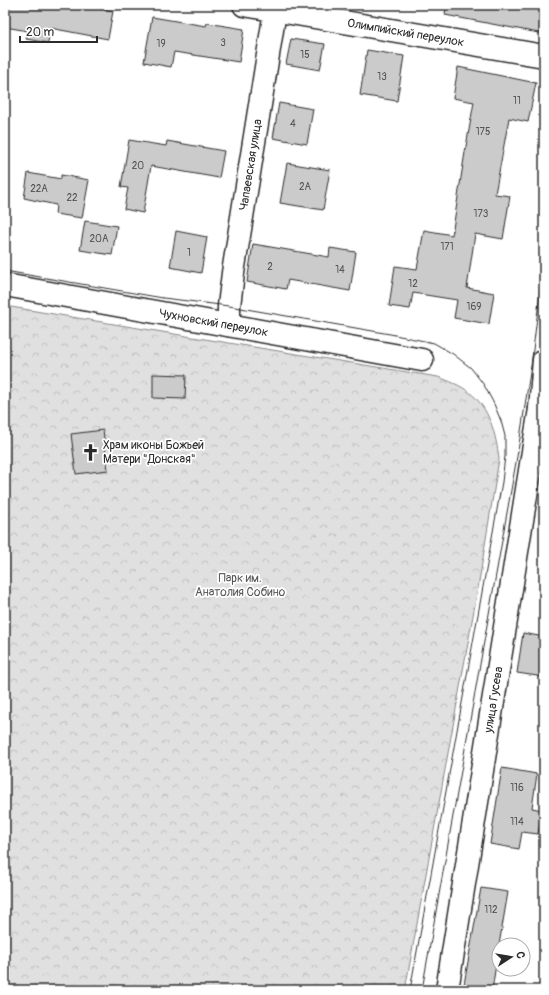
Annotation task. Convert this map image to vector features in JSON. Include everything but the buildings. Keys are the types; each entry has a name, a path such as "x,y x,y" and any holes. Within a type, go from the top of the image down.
{"street":[{"name":"Олимпийский переулок","path":"244,5 276,8 544,56"},
{"name":"Чапаевская улица","path":"229,325 229,306 233,273 276,8"},
{"name":"Чухновский переулок","path":"5,285 422,360"},
{"name":"улица Гусева","path":"446,990 535,438 542,405 544,367"}],"green space":[{"name":"Парк им. Анатолия Собино","path":"5,306 438,377 458,385 469,392 476,398 487,414 494,431 499,459 478,588 405,990 5,990"}],"tram line":[{"path":"422,990 518,451 531,366 544,260"},
{"path":"5,271 163,298 229,306 434,343 453,354 471,368 484,385 494,404 505,436 505,456 502,482 410,990"}],"place":[{"name":"Храм иконы Божьей Матери \"Донская\"","path":"90,452"}]}
